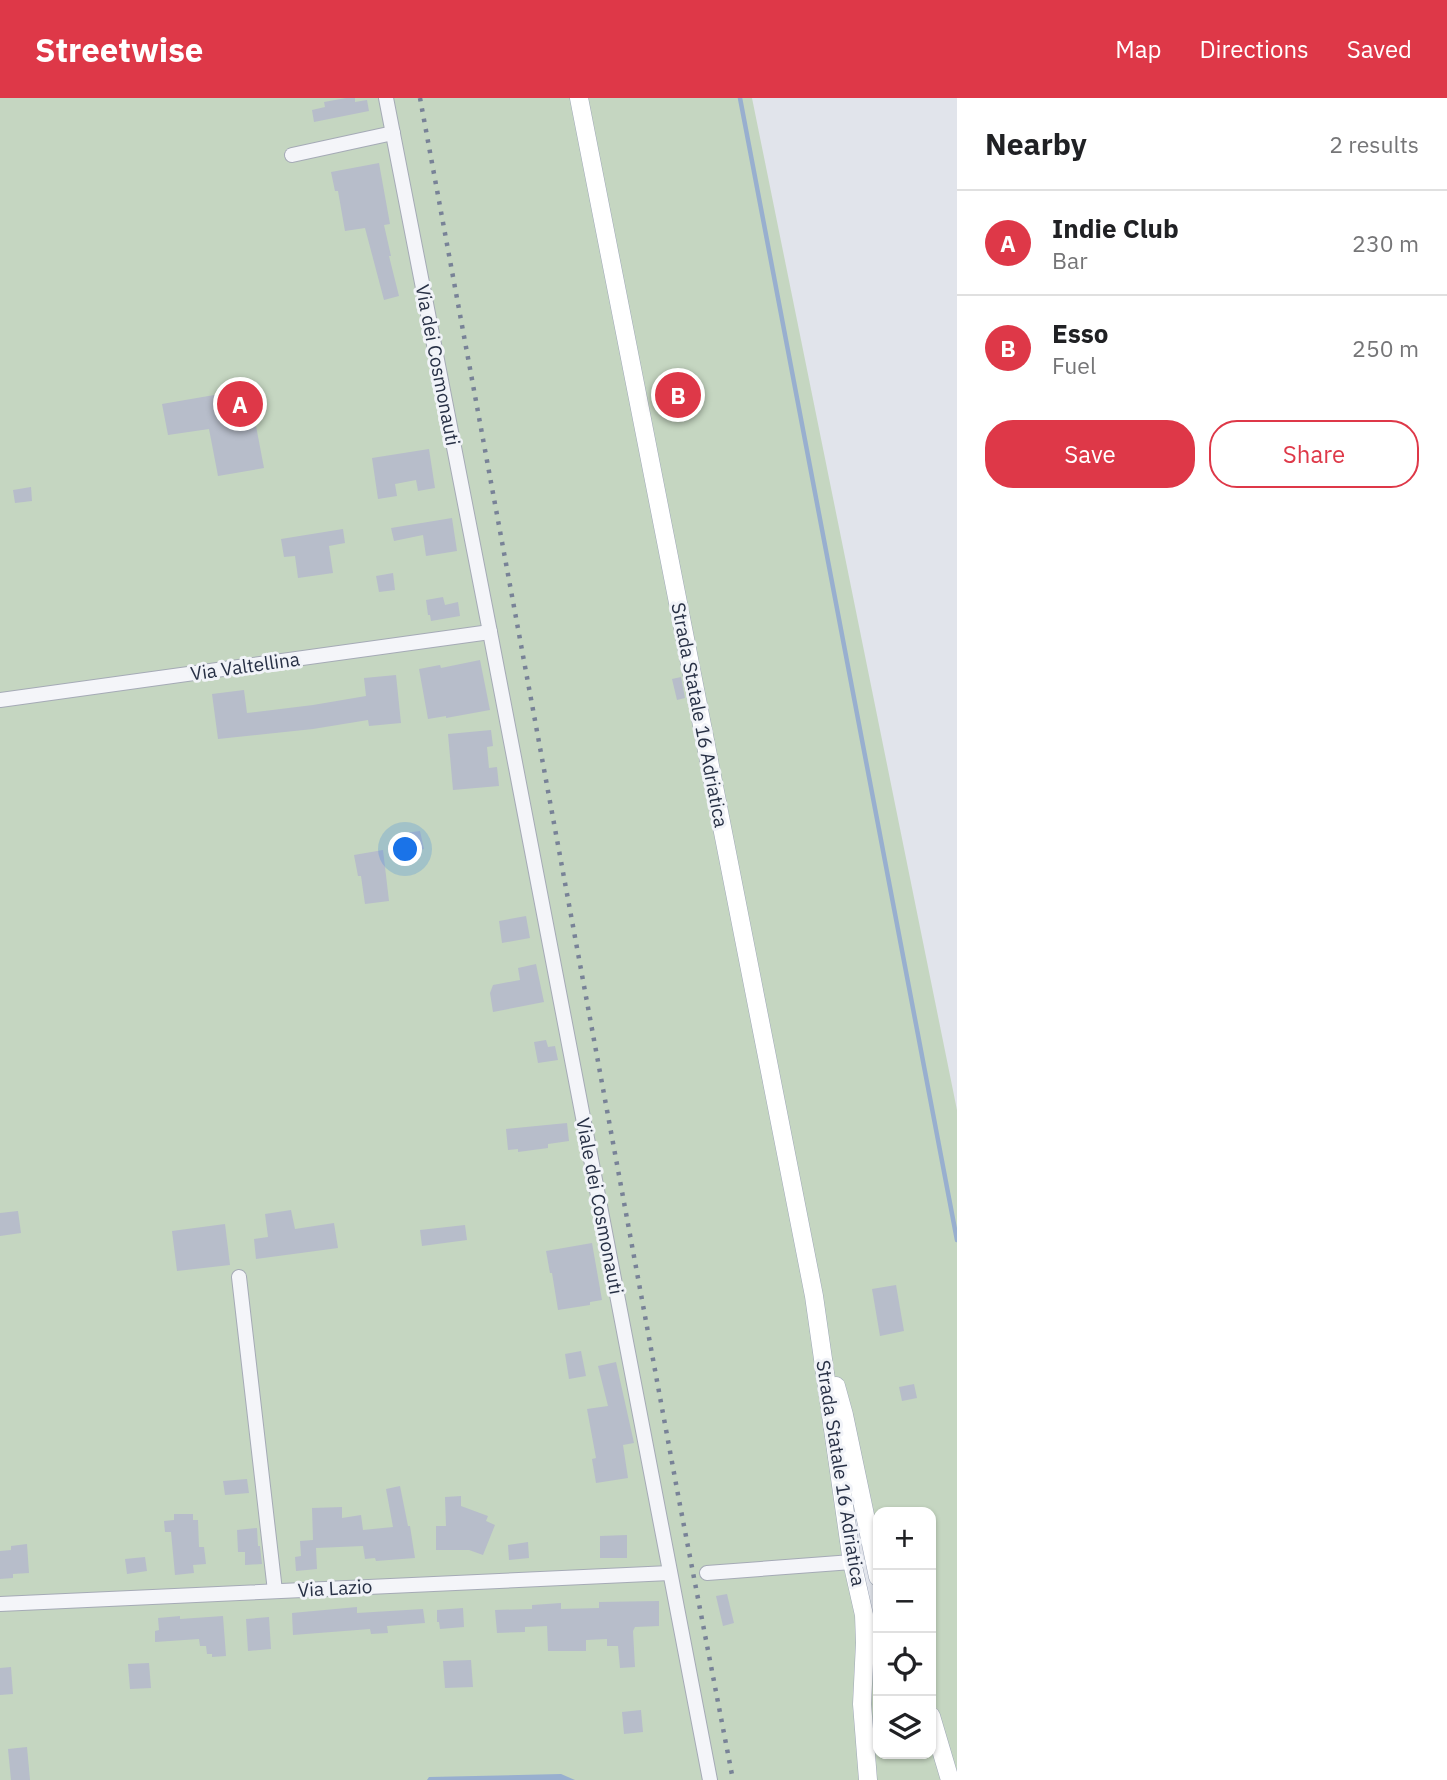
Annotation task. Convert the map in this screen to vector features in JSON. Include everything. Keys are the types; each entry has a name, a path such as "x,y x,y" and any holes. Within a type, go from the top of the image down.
{"main road":[{"name":"Strada Statale 16 Adriatica","path":"579,98 814,1296 852,1562 864,1615 862,1704 868,1780"},
{"name":"Strada Statale 16 Adriatica","path":"820,1333 844,1415 877,1570"},
{"path":"936,1733 950,1780"}],"street":[{"name":"Via dei Cosmonauti","path":"386,98 490,632"},
{"path":"292,155 393,133"},
{"name":"Via Valtellina","path":"0,700 490,632"},
{"name":"Viale dei Cosmonauti","path":"490,632 710,1780"},
{"path":"239,1277 275,1591"},
{"path":"707,1573 852,1562"},
{"name":"Via Lazio","path":"0,1604 670,1573"}],"green space":[{"path":"0,98 752,98 957,1110 957,1771 936,1707 936,1507 873,1507 873,1513 856,1440 855,1604 861,1780 0,1780"},
{"path":"873,1668 873,1752 870,1724"},
{"path":"874,1759 935,1759 941,1780 876,1780"}],"water":[{"path":"561,1774 575,1780 427,1780 429,1777"}],"building":[{"path":"355,98 355,102 367,100 369,111 314,122 312,110 325,107 324,102"},
{"path":"379,163 390,224 384,225 399,296 384,300 365,228 345,231 338,191 335,191 331,172"},
{"path":"249,389 264,468 218,476 209,429 168,435 162,404"},
{"path":"429,449 435,488 418,491 416,480 395,484 397,496 378,499 372,458"},
{"path":"31,487 32,501 15,503 13,490"},
{"path":"452,518 457,551 426,556 423,535 394,541 391,528"},
{"path":"343,529 345,543 329,546 333,573 298,578 295,556 284,557 281,539"},
{"path":"393,573 395,590 379,592 376,576"},
{"path":"443,597 445,605 458,602 460,616 431,621 426,600"},
{"path":"480,660 490,710 428,719 419,669 440,665 441,668"},
{"path":"396,675 401,723 369,726 368,720 218,739 212,694 244,690 247,713 366,696 364,678"},
{"path":"681,677 685,698 677,700 672,679"},
{"path":"491,730 493,746 487,747 489,768 497,767 499,786 453,790 448,734"},
{"path":"420,831 424,849 409,852 405,833"},
{"path":"383,850 389,901 365,904 361,876 358,876 354,855"},
{"path":"526,916 530,938 502,943 499,921"},
{"path":"536,964 544,1002 493,1012 490,993 493,985 520,980 518,968"},
{"path":"546,1040 548,1047 555,1046 558,1060 538,1063 534,1042"},
{"path":"567,1123 569,1141 548,1144 548,1148 518,1152 518,1149 508,1150 506,1129"},
{"path":"291,1210 295,1229 334,1223 338,1248 256,1259 254,1239 268,1237 265,1214"},
{"path":"18,1211 21,1233 0,1236 0,1213"},
{"path":"225,1224 230,1265 177,1271 172,1231"},
{"path":"465,1225 467,1240 422,1246 420,1230"},
{"path":"592,1243 602,1300 590,1302 590,1305 558,1310 546,1251"},
{"path":"896,1285 904,1331 880,1336 872,1289"},
{"path":"581,1351 586,1376 569,1379 565,1354"},
{"path":"616,1362 634,1443 623,1445 628,1478 596,1483 592,1459 596,1458 587,1409 608,1406 598,1366"},
{"path":"914,1384 917,1398 902,1401 899,1387"},
{"path":"247,1479 249,1493 225,1495 223,1481"},
{"path":"400,1486 415,1558 376,1561 375,1558 365,1559 363,1546 316,1548 317,1569 296,1571 295,1557 301,1556 300,1541 313,1540 312,1508 342,1507 342,1518 361,1515 363,1530 393,1527 386,1489"},
{"path":"461,1496 461,1506 488,1516 486,1521 495,1525 483,1555 469,1550 436,1550 436,1526 446,1526 445,1497"},
{"path":"174,1514 193,1514 193,1520 198,1520 199,1547 204,1547 206,1564 193,1565 194,1573 175,1575 171,1532 165,1532 164,1521 174,1520"},
{"path":"257,1528 262,1564 245,1565 245,1552 238,1552 237,1530"},
{"path":"627,1535 627,1558 600,1558 600,1536"},
{"path":"528,1542 529,1558 509,1560 508,1545"},
{"path":"27,1544 29,1573 13,1574 13,1578 0,1579 0,1551"},
{"path":"145,1557 147,1571 127,1574 125,1559"},
{"path":"727,1594 734,1623 723,1626 716,1596"},
{"path":"659,1601 659,1626 635,1627 633,1631 635,1667 620,1668 618,1646 607,1646 607,1639 586,1640 586,1651 548,1651 547,1626 525,1627 525,1632 497,1633 495,1610 532,1609 532,1605 561,1603 561,1609 599,1608 599,1602"},
{"path":"357,1607 357,1613 423,1609 425,1623 387,1626 388,1633 371,1634 370,1629 293,1635 292,1613"},
{"path":"463,1608 464,1627 440,1629 437,1610"},
{"path":"180,1616 180,1619 223,1616 226,1656 212,1657 212,1654 207,1654 206,1646 200,1646 199,1639 155,1642 155,1631 159,1630 158,1618"},
{"path":"269,1617 271,1649 248,1651 246,1619"},
{"path":"471,1660 473,1687 445,1688 443,1661"},
{"path":"149,1663 151,1688 130,1689 128,1664"},
{"path":"11,1667 13,1694 0,1695 0,1668"},
{"path":"641,1710 643,1732 624,1734 622,1712"},
{"path":"27,1747 30,1780 11,1780 8,1749"}],"waterway":[{"path":"740,98 957,1240"}],"railway":[{"path":"420,98 733,1780"}],"place":[{"name":"Esso","path":"678,395"},
{"name":"Indie Club","path":"240,404"}]}
